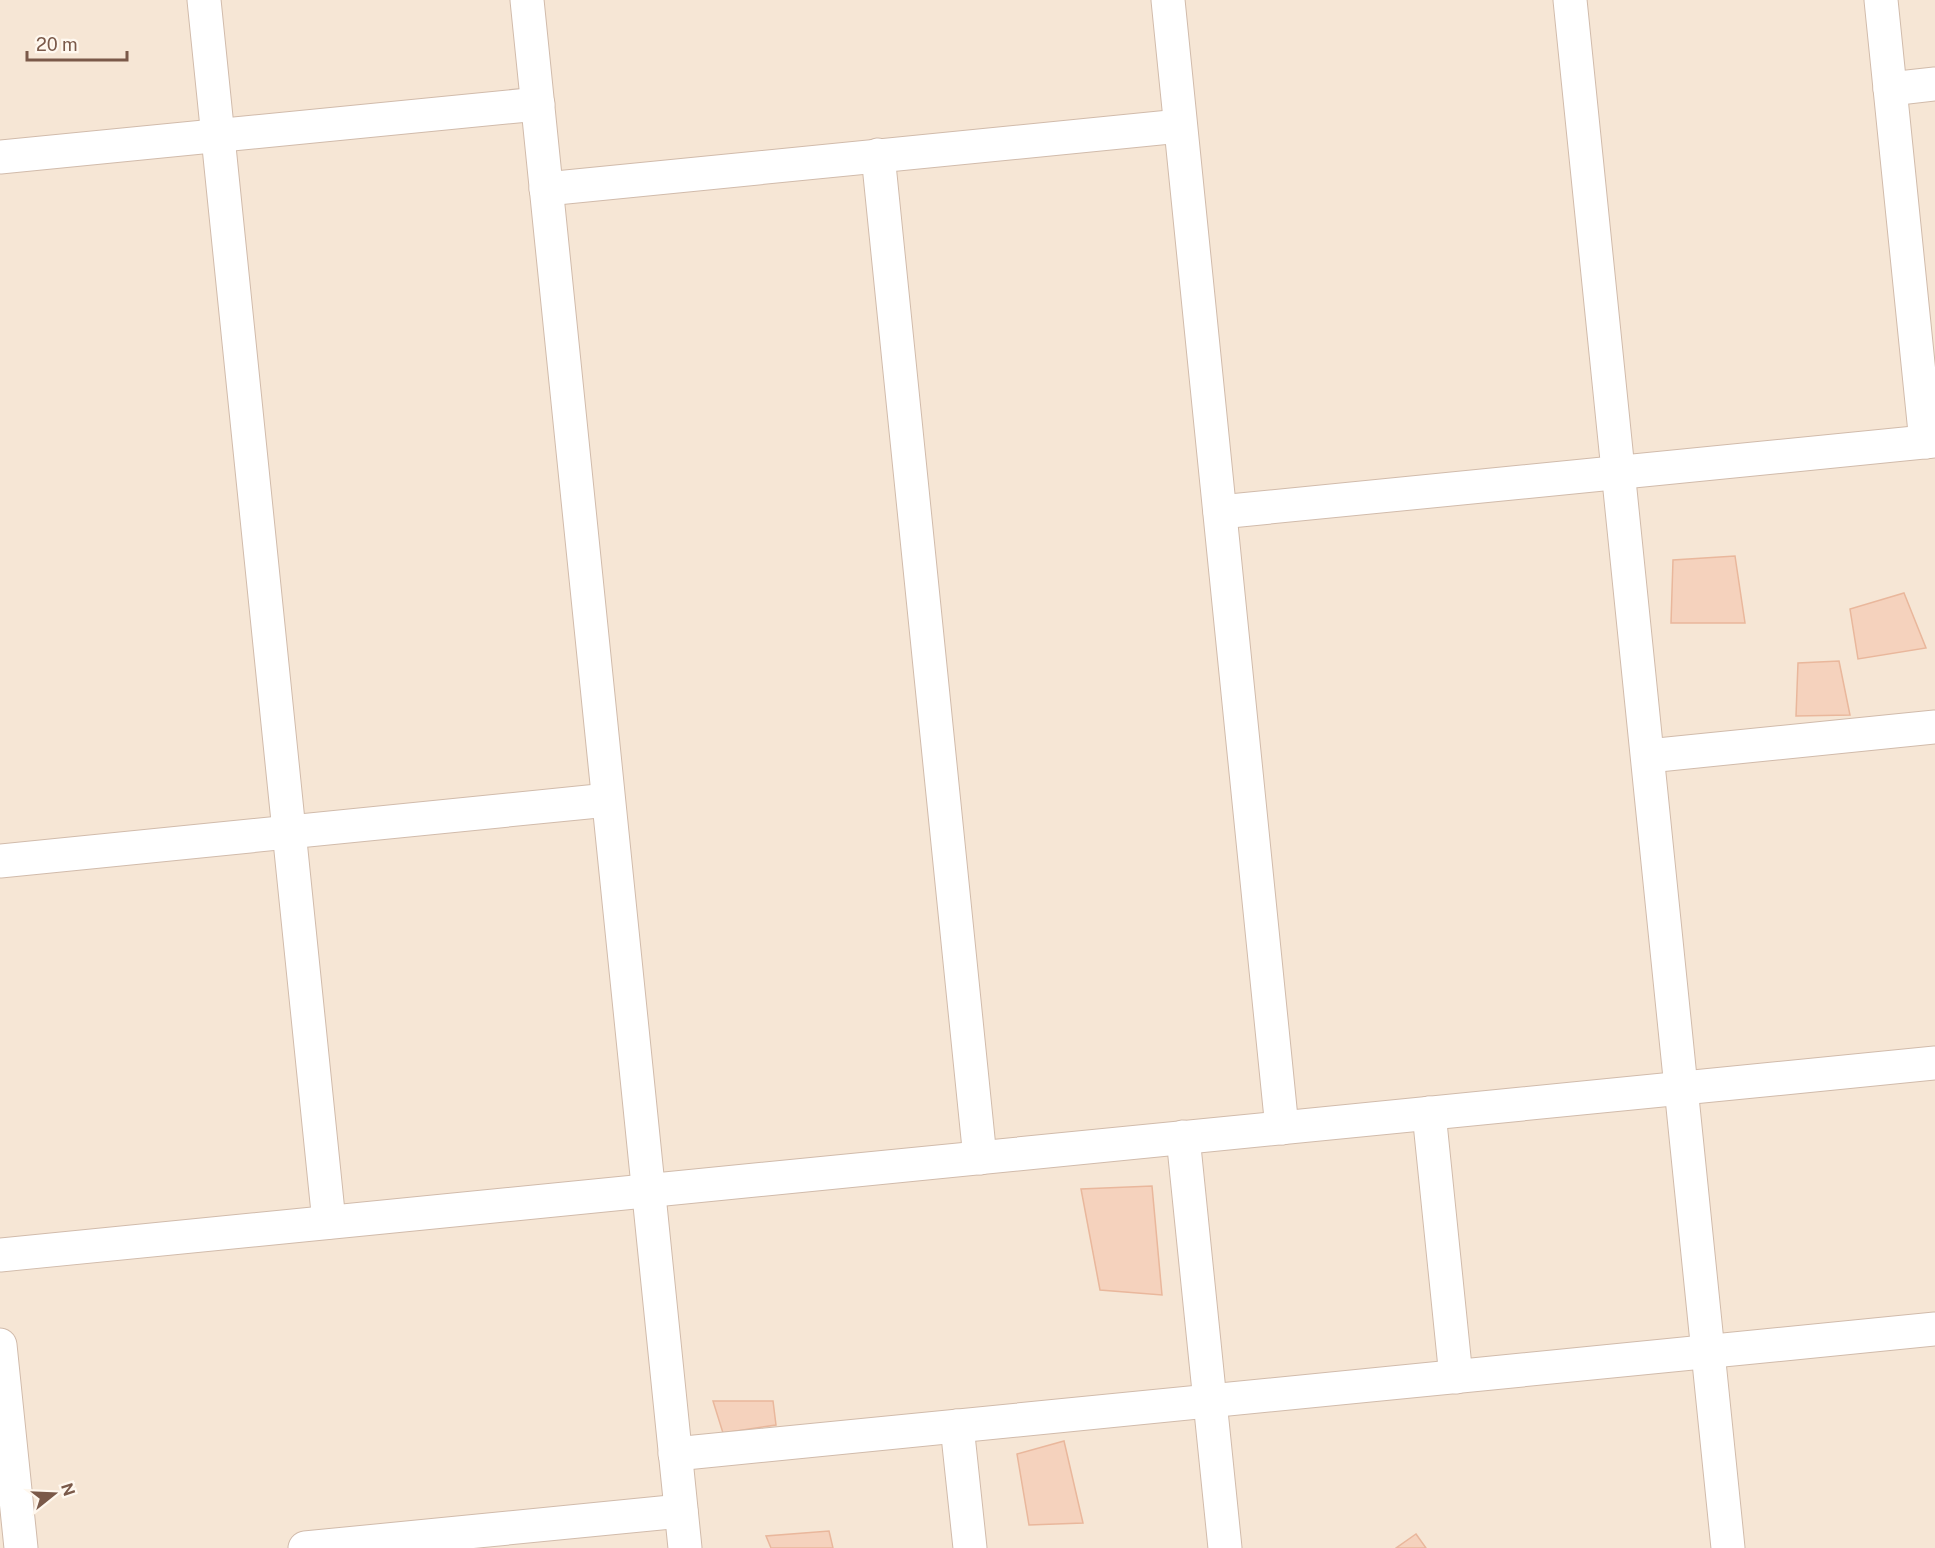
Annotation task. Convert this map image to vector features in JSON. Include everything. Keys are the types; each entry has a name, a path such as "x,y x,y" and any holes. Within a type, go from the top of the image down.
{"street":[{"path":"204,0 329,1222"},
{"path":"527,0 685,1548"},
{"path":"1168,0 1282,1128"},
{"path":"1570,0 1728,1548"},
{"path":"1220,512 1930,442 1881,0"},
{"path":"1890,89 1935,84"},
{"path":"0,157 538,104"},
{"path":"546,189 1180,126"},
{"path":"878,155 980,1158"},
{"path":"1648,756 1935,728"},
{"path":"0,861 608,800"},
{"path":"0,1255 1935,1063"},
{"path":"1429,1113 1456,1377"},
{"path":"1183,1137 1225,1548"},
{"path":"675,1454 1935,1329"},
{"path":"0,1345 21,1548"},
{"path":"957,1426 970,1548"},
{"path":"305,1548 393,1544 681,1511"}],"shaded area":[{"path":"0,0 1935,0 1935,1548 0,1548"}],"building":[{"path":"1735,556 1745,623 1671,623 1673,560"},
{"path":"1904,593 1926,648 1858,659 1850,609"},
{"path":"1839,661 1850,715 1796,716 1798,663"},
{"path":"1152,1186 1162,1295 1100,1290 1081,1189"},
{"path":"713,1401 773,1401 776,1425 723,1433"},
{"path":"1064,1441 1083,1523 1029,1525 1017,1454"},
{"path":"829,1531 833,1548 771,1548 766,1536"},
{"path":"1416,1534 1426,1548 1396,1548"}]}
